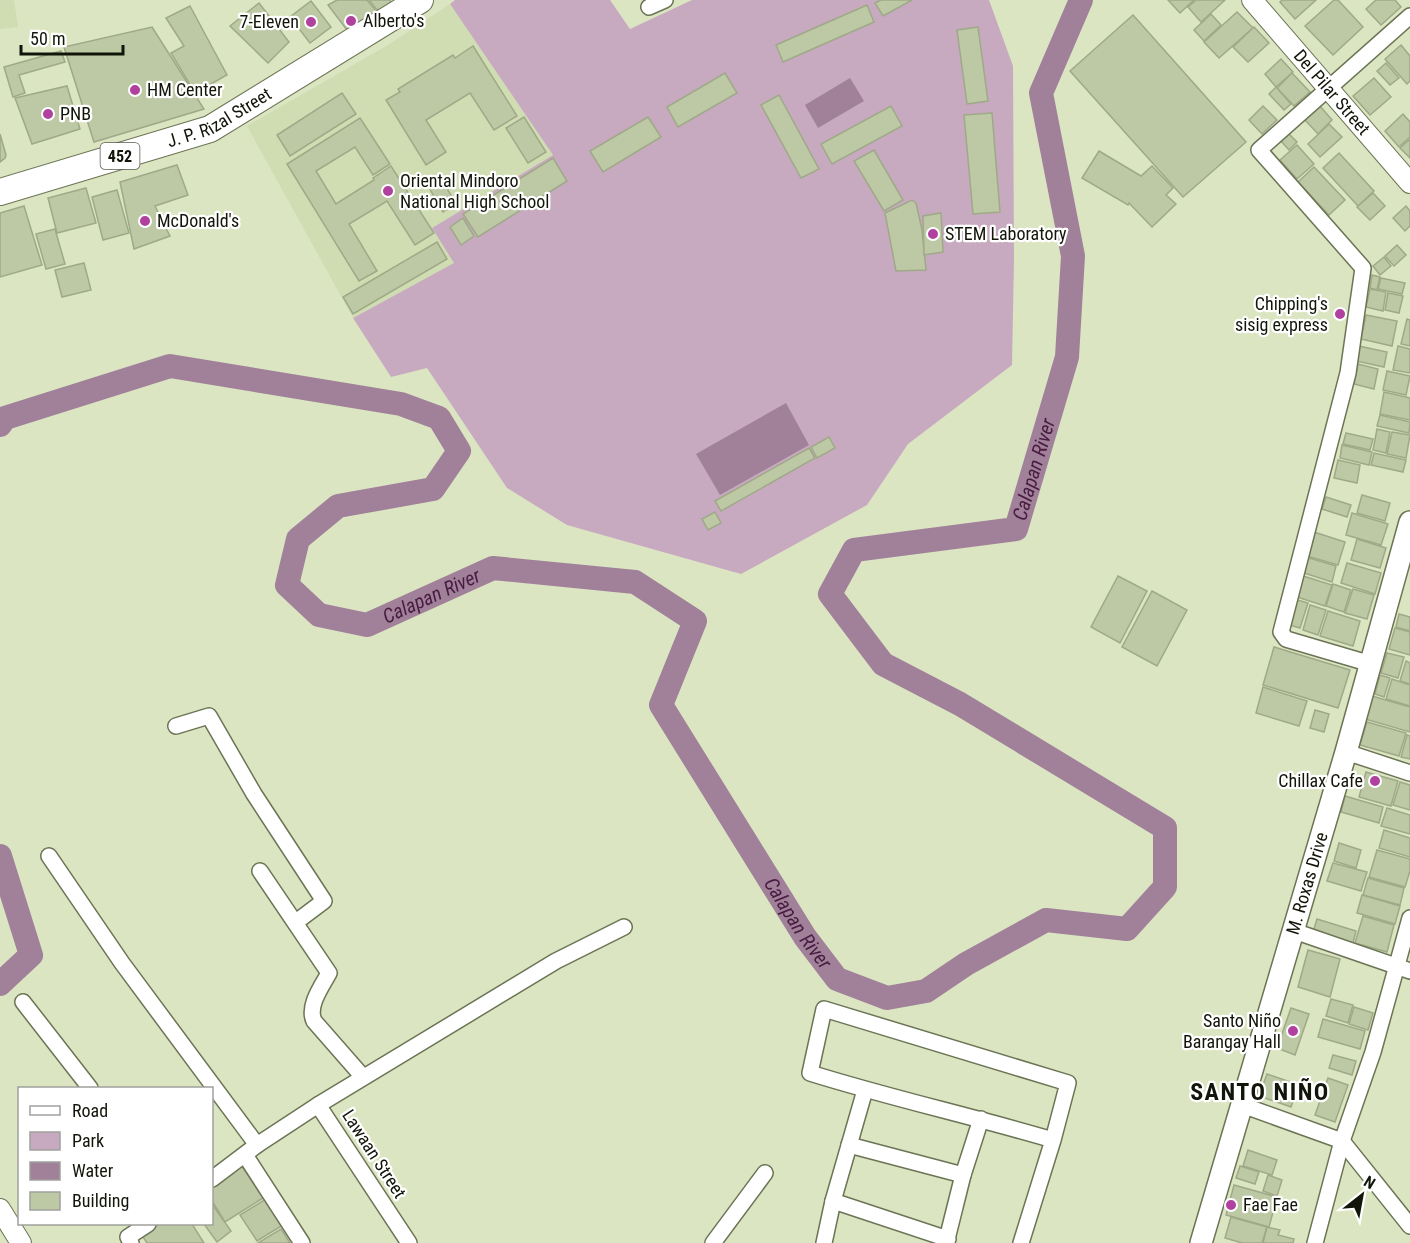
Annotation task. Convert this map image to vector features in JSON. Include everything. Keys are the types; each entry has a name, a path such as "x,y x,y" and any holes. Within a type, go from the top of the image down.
{"highway":[{"name":"J. P. Rizal Street","path":"0,192 210,129 420,0"}],"main road":[{"name":"M. Roxas Drive","path":"1201,1243 1346,752 1410,522"}],"street":[{"path":"649,7 665,0"},
{"name":"Del Pilar Street","path":"1252,0 1410,183"},
{"path":"1371,664 1286,639 1281,632 1348,373 1363,268 1259,150 1410,16"},
{"path":"176,726 209,716 254,794 324,901 296,922"},
{"path":"1346,752 1410,773"},
{"path":"49,856 208,1087"},
{"path":"260,871 329,973 310,1015 363,1077"},
{"path":"1315,1243 1342,1141 1403,969 1410,918"},
{"path":"318,1105 556,961 624,927"},
{"path":"1294,931 1403,969"},
{"path":"23,1002 88,1087"},
{"path":"1021,1243 1053,1140 1068,1083 824,1009 810,1073 1053,1140"},
{"path":"824,1243 833,1201 865,1090"},
{"path":"213,1095 251,1150 302,1243"},
{"name":"Lawaan Street","path":"213,1178 318,1105 409,1243"},
{"path":"1242,1105 1342,1141 1410,1226"},
{"path":"833,1201 947,1241 963,1175 981,1119"},
{"path":"849,1145 963,1175"},
{"path":"713,1243 765,1173"},
{"path":"0,1209 21,1243"},
{"path":"130,1240 147,1225"}],"shaded area":[{"path":"0,0 14,0 18,27 0,29"},
{"name":"Oriental Mindoro National High School","path":"450,4 553,155 432,228 455,263 353,318 247,126 388,45"}],"green space":[{"path":"455,0 610,0 630,29 692,0 989,0 1013,66 1012,365 908,444 867,505 741,574 567,525 507,488 427,368 391,377 353,318 454,263 432,228 553,155 450,4"}],"water":[{"path":"850,78 864,101 818,128 805,105"},
{"path":"786,403 809,445 720,495 696,454"}],"building":[{"name":"Alberto's","path":"337,0 367,0 377,12 347,30 328,5"},
{"path":"369,0 390,0 391,2 378,11"},
{"path":"881,0 912,0 883,16 875,3"},
{"path":"1168,0 1194,0 1180,13"},
{"path":"1196,0 1225,0 1201,22 1188,7"},
{"path":"1282,0 1316,0 1295,19 1280,2"},
{"path":"1334,0 1338,0 1363,27 1333,55 1305,26"},
{"path":"1376,0 1395,0 1401,7 1381,25 1366,9"},
{"name":"7-Eleven","path":"311,1 331,27 310,43 290,17"},
{"path":"259,3 289,42 268,63 230,26"},
{"path":"867,5 874,22 783,62 776,45"},
{"path":"190,6 227,75 195,93 171,53 184,46 166,18"},
{"path":"1237,12 1253,28 1219,58 1204,42"},
{"path":"1211,14 1221,25 1204,41 1194,30"},
{"path":"1133,15 1246,142 1183,197 1070,71"},
{"name":"HM Center","path":"152,27 204,109 94,142 64,47"},
{"path":"978,27 988,101 967,104 957,30"},
{"path":"1254,27 1269,43 1248,62 1233,47"},
{"path":"1401,45 1410,56 1410,81 1407,84 1385,59"},
{"path":"473,46 517,116 494,130 470,93 426,120 446,152 426,165 386,100 400,92 398,89 453,55 455,58"},
{"path":"61,51 65,62 19,75 25,93 13,97 4,67"},
{"path":"1281,59 1293,72 1276,87 1265,74"},
{"path":"1386,63 1399,78 1390,85 1377,71"},
{"path":"725,73 737,93 678,127 667,107"},
{"path":"1292,73 1310,92 1294,106 1277,88"},
{"path":"1374,78 1391,97 1370,115 1353,96"},
{"name":"PNB","path":"67,86 80,129 32,144 15,98"},
{"path":"1276,87 1291,104 1284,110 1269,94"},
{"path":"342,93 356,114 290,156 277,135"},
{"path":"779,95 819,169 801,178 761,105"},
{"path":"891,106 902,126 832,164 821,144"},
{"path":"1263,106 1277,120 1262,134 1249,120"},
{"path":"1320,106 1332,120 1318,134 1305,120"},
{"path":"992,113 1000,212 973,214 964,115"},
{"path":"1403,114 1410,122 1410,137 1399,147 1385,131"},
{"path":"524,117 546,152 528,163 506,128"},
{"path":"648,117 661,137 603,172 590,151"},
{"path":"360,118 390,164 373,175 355,147 316,171 336,204 374,180 373,178 391,166 434,233 415,245 387,201 349,224 377,271 359,281 287,164"},
{"path":"1329,124 1342,137 1320,157 1308,144"},
{"path":"0,134 6,155 0,162"},
{"path":"1289,134 1297,142 1289,150 1281,141"},
{"path":"1410,139 1410,158 1400,148"},
{"path":"1297,145 1314,164 1297,179 1280,160"},
{"path":"874,150 903,200 884,211 854,161"},
{"path":"1099,151 1141,176 1152,166 1173,188 1166,195 1176,204 1152,227 1129,203 1128,205 1082,178"},
{"path":"1339,153 1374,191 1358,206 1323,168"},
{"path":"553,158 567,181 478,237 463,214"},
{"name":"McDonald's","path":"177,165 188,195 155,206 170,236 134,249 120,182"},
{"path":"1314,167 1345,200 1329,215 1298,182"},
{"path":"441,178 456,204 443,212 428,186"},
{"path":"86,188 96,223 57,233 48,198"},
{"path":"117,190 129,233 103,240 92,197"},
{"path":"1373,193 1385,206 1370,220 1357,207"},
{"path":"912,200 916,203 922,230 926,270 896,271 885,213"},
{"path":"24,206 42,265 0,277 0,213"},
{"path":"1406,206 1410,211 1410,226 1405,231 1393,218"},
{"name":"STEM Laboratory","path":"941,213 943,252 924,255 923,216"},
{"path":"463,218 474,236 461,245 450,227"},
{"path":"55,229 65,264 46,269 36,234"},
{"path":"437,242 447,259 353,314 343,297"},
{"path":"1397,245 1406,255 1394,266 1385,256"},
{"path":"1384,257 1391,266 1380,275 1373,266"},
{"path":"84,263 91,290 62,297 55,270"},
{"path":"1372,275 1380,277 1377,290 1370,288"},
{"path":"1381,278 1405,283 1402,294 1378,289"},
{"path":"1370,289 1386,292 1383,311 1366,307"},
{"path":"1388,293 1403,296 1399,313 1385,310"},
{"path":"1366,315 1397,321 1392,346 1361,339"},
{"path":"1407,319 1410,320 1410,346 1401,344"},
{"path":"1359,346 1387,352 1384,367 1356,361"},
{"path":"1398,346 1410,349 1410,373 1393,370"},
{"path":"1358,364 1378,369 1374,389 1354,384"},
{"path":"1387,371 1410,376 1406,395 1383,390"},
{"path":"1384,392 1410,398 1410,420 1380,414"},
{"path":"1380,415 1410,422 1409,433 1377,426"},
{"path":"1377,429 1390,432 1386,453 1373,450"},
{"path":"1392,432 1410,435 1406,458 1387,454"},
{"path":"1346,433 1373,439 1370,450 1343,444"},
{"path":"829,437 835,448 817,458 811,447"},
{"path":"1342,445 1372,452 1369,465 1340,458"},
{"path":"809,448 815,458 721,511 715,501"},
{"path":"1374,453 1406,460 1403,472 1371,465"},
{"path":"1338,460 1360,465 1357,483 1334,478"},
{"path":"1362,495 1390,503 1385,521 1357,513"},
{"path":"1326,497 1351,505 1347,517 1322,509"},
{"path":"715,512 721,523 708,530 702,519"},
{"path":"1352,513 1388,524 1381,545 1346,535"},
{"path":"1314,532 1345,542 1338,565 1307,556"},
{"path":"1357,539 1386,548 1380,568 1351,560"},
{"path":"1306,557 1336,566 1332,582 1301,572"},
{"path":"1347,563 1381,573 1375,594 1341,583"},
{"path":"1300,575 1332,585 1325,606 1294,596"},
{"path":"1118,576 1147,591 1120,643 1091,627"},
{"path":"1333,584 1351,590 1344,612 1326,606"},
{"path":"1353,589 1374,595 1367,619 1345,613"},
{"path":"1152,591 1187,610 1157,666 1122,647"},
{"path":"1294,599 1308,603 1300,628 1286,624"},
{"path":"1310,605 1326,610 1318,635 1303,630"},
{"path":"1328,611 1360,621 1353,646 1320,636"},
{"path":"1399,614 1410,617 1410,631 1396,627"},
{"path":"1395,628 1410,632 1410,655 1389,649"},
{"path":"1274,647 1350,670 1338,708 1263,685"},
{"path":"1387,653 1404,657 1398,678 1381,673"},
{"path":"1406,661 1410,663 1410,684 1400,681"},
{"path":"1380,675 1390,678 1384,697 1375,694"},
{"path":"1392,679 1410,685 1410,706 1386,699"},
{"path":"1263,687 1307,701 1299,726 1256,713"},
{"path":"1372,696 1410,707 1410,732 1365,719"},
{"path":"1315,710 1329,714 1324,732 1310,728"},
{"path":"1367,722 1406,733 1399,756 1360,745"},
{"path":"1407,735 1410,736 1410,759 1401,757"},
{"path":"1366,772 1398,781 1391,806 1359,797"},
{"path":"1400,782 1410,785 1410,810 1393,805"},
{"path":"1345,796 1383,807 1379,823 1341,812"},
{"path":"1387,808 1410,815 1410,834 1381,826"},
{"path":"1384,830 1410,838 1410,857 1379,848"},
{"path":"1339,843 1361,850 1356,868 1334,861"},
{"path":"1377,850 1410,859 1410,871 1405,887 1369,877"},
{"path":"1333,863 1367,872 1361,891 1327,881"},
{"path":"1368,878 1404,888 1400,905 1363,895"},
{"path":"1362,895 1400,906 1395,924 1357,913"},
{"path":"1363,916 1394,925 1387,952 1355,943"},
{"path":"1317,919 1356,931 1353,943 1313,932"},
{"path":"1308,950 1340,959 1330,997 1298,987"},
{"path":"1331,999 1353,1005 1348,1023 1326,1016"},
{"path":"1354,1007 1373,1013 1368,1030 1349,1024"},
{"name":"Santo Niño Barangay Hall","path":"1291,1008 1309,1014 1295,1055 1277,1048"},
{"path":"1323,1019 1365,1031 1360,1049 1318,1037"},
{"path":"1333,1055 1356,1061 1352,1075 1329,1068"},
{"path":"1267,1074 1299,1085 1291,1107 1259,1096"},
{"path":"1328,1078 1348,1085 1335,1122 1315,1115"},
{"path":"1248,1150 1277,1160 1272,1175 1243,1166"},
{"path":"241,1165 263,1198 225,1222 213,1203 213,1183"},
{"path":"1240,1166 1259,1172 1255,1184 1236,1178"},
{"path":"1268,1175 1282,1180 1277,1196 1263,1191"},
{"path":"1234,1185 1277,1197 1269,1227 1226,1215"},
{"path":"266,1199 283,1225 257,1241 240,1215"},
{"path":"213,1205 231,1231 217,1242 205,1225 213,1225"},
{"path":"1231,1217 1267,1227 1262,1243 1242,1243 1225,1238"},
{"path":"158,1225 193,1225 204,1243 147,1243 143,1237"},
{"path":"1267,1227 1280,1230 1278,1235 1294,1239 1293,1243 1263,1243"},
{"path":"281,1229 290,1243 258,1243"}],"waterway":[{"name":"Calapan River","path":"0,425 5,418 170,366 401,404 439,418 459,451 433,489 338,506 298,539 287,585 319,615 367,625 493,568 635,582 695,621 661,705 805,937 837,979 887,998 926,991 966,964 1046,920 1127,929 1165,887 1165,828 960,704 883,664 830,594 854,550 1016,529 1067,357 1073,256 1041,93 1081,0"},
{"name":"Calapan River","path":"0,856 31,955 0,984"}],"place":[{"name":"Alberto's","path":"351,21"},
{"name":"7-Eleven","path":"311,22"},
{"name":"HM Center","path":"135,90"},
{"name":"PNB","path":"48,114"},
{"name":"Oriental Mindoro National High School","path":"388,191"},
{"name":"McDonald's","path":"145,221"},
{"name":"STEM Laboratory","path":"933,234"},
{"name":"Chipping's sisig express","path":"1340,314"},
{"name":"Chillax Cafe","path":"1375,781"},
{"name":"Santo Niño Barangay Hall","path":"1293,1031"},
{"name":"Fae Fae","path":"1231,1205"}],"district":[{"name":"SANTO NIÑO","path":"1260,1092"}]}
